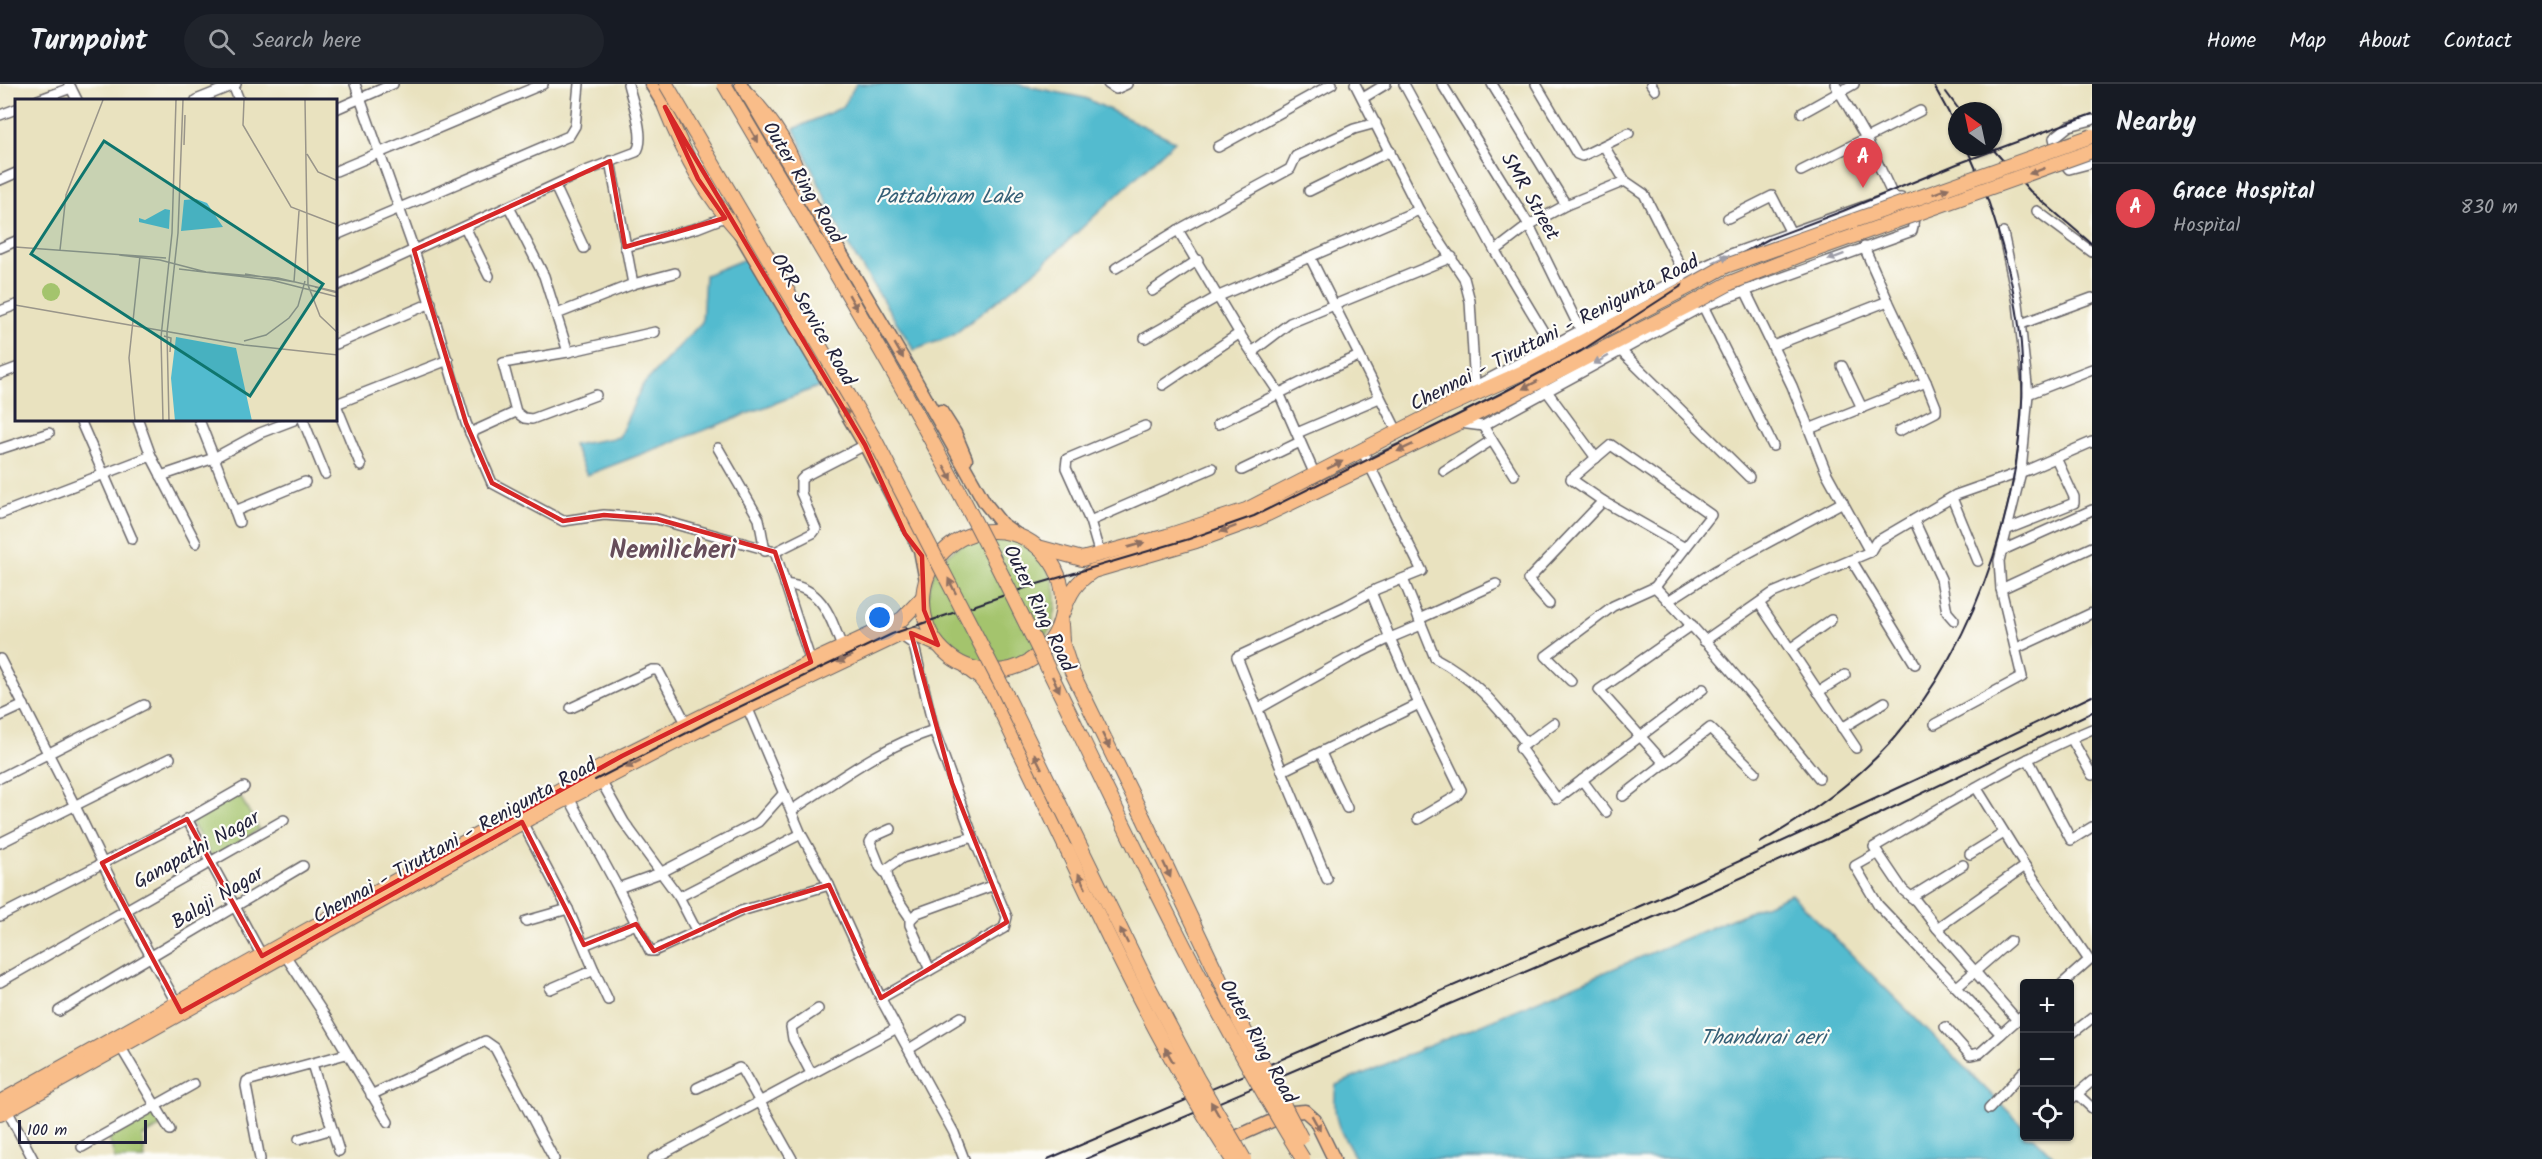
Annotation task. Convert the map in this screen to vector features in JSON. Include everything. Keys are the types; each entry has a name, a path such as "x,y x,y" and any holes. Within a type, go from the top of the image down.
{"highway":[{"path":"666,84 875,440 999,680 1148,985 1197,1078 1244,1159"},
{"name":"Outer Ring Road","path":"724,84 864,322 976,525 1197,969 1266,1098 1304,1159"},
{"path":"744,89 782,135 796,164 803,189"},
{"path":"665,107 698,179 725,217 741,234"},
{"name":"Chennai - Tiruttani - Renigunta Road","path":"938,645 926,622 923,597 926,581 939,557 966,537 998,531 1019,536 1038,547 1082,559 1167,537 1246,510 1363,452 1448,406 1528,370 1688,280 2092,136"},
{"name":"Chennai - Tiruttani - Renigunta Road","path":"2,1109 262,956 525,809 687,724 745,702 899,635 916,635 938,645 958,662 982,670 1001,670 1018,666 1039,654 1048,645 1071,590 1082,578 1093,571 1196,541 1257,519 1699,304 1730,283 1798,256 2092,151"},
{"name":"Chennai - Tiruttani - Renigunta Road","path":"1038,547 1048,558 1059,577 1063,598 1062,614"},
{"name":"Chennai - Tiruttani - Renigunta Road","path":"2,1109 120,1046 178,1007 285,956 522,822 745,702 811,662 896,622 923,597"},
{"path":"1062,614 1062,642 1071,670 1235,1011 1312,1159"},
{"path":"958,662 980,678 993,695 1123,967 1168,1053 1232,1159"}],"main road":[{"name":"ORR Service Road","path":"651,84 865,445 878,471 882,489 904,534 922,556 926,581"},
{"path":"803,189 917,382 971,481 993,515 1019,536"},
{"path":"1224,1159 1222,1149 1230,1140 1299,1110 1310,1114 1315,1120 1334,1159"}],"street":[{"path":"355,84 414,250 470,433 492,483 563,521 604,515 657,519 775,552 813,533 816,529 801,493 801,480 865,445"},
{"path":"338,108 393,84"},
{"path":"338,170 543,84"},
{"path":"338,234 569,136 576,126 579,84"},
{"path":"338,285 610,161 636,152 641,142 628,84"},
{"path":"1108,84 1116,89 1127,84"},
{"path":"1218,147 1332,84"},
{"path":"1355,84 1419,210 1464,278 1470,301 1475,387"},
{"path":"1363,98 1386,84"},
{"path":"1404,84 1495,251 1546,336 1549,348"},
{"name":"SMR Street","path":"1442,84 1529,225 1581,331"},
{"path":"1492,84 1566,205"},
{"path":"1536,84 1577,154 1587,155 1629,133"},
{"path":"1802,113 1837,88 1854,84"},
{"path":"199,99 235,85"},
{"path":"40,99 70,86"},
{"path":"1837,88 1866,138 1894,198"},
{"path":"0,115 15,109"},
{"path":"1801,171 1920,111"},
{"path":"2092,120 2069,126 2054,138 2058,155 2068,169 2092,163"},
{"path":"1116,268 1178,230 1290,169 1296,156 1354,129 1376,123"},
{"path":"1604,146 1625,181 1644,194 1688,280"},
{"path":"1309,191 1390,151"},
{"path":"610,161 633,284"},
{"path":"0,180 15,173"},
{"path":"1495,251 1529,225 1566,205 1625,181"},
{"path":"555,186 584,248"},
{"path":"1728,218 1772,196 1791,233"},
{"path":"1448,406 1475,387 1581,331 1688,280 1731,254 1888,198 1901,198 1911,207 1914,221 1912,231 1699,304 1483,426 1458,423"},
{"path":"509,207 544,276 568,352"},
{"path":"1145,338 1219,296 1419,210"},
{"path":"2037,211 2092,252"},
{"path":"625,247 697,228 725,217"},
{"path":"465,227 489,276"},
{"path":"1178,230 1279,393 1315,475"},
{"path":"1935,724 2022,677 2017,648 2001,589 2000,561 2021,472 2028,394 2021,324 2003,233"},
{"path":"0,248 15,241"},
{"path":"1864,247 1936,407 1936,412 1899,431"},
{"path":"1310,257 1398,433"},
{"path":"1252,352 1290,323 1452,257"},
{"path":"1152,291 1198,260"},
{"path":"557,314 633,284 675,273"},
{"path":"1745,290 1773,346 1826,472 1870,552"},
{"path":"2021,324 2092,298"},
{"path":"1773,346 1888,301"},
{"path":"338,343 431,303"},
{"path":"1699,304 1773,446"},
{"path":"0,311 15,305"},
{"path":"596,395 532,419 524,418 516,412 503,363 568,352 655,332"},
{"path":"1163,385 1240,333"},
{"path":"1620,350 1749,477"},
{"path":"1218,424 1359,356"},
{"path":"338,403 448,360"},
{"path":"1842,366 1862,408"},
{"path":"0,375 15,368"},
{"path":"2028,394 2092,369"},
{"path":"1809,429 1926,382"},
{"path":"1546,390 1596,458"},
{"path":"1242,470 1299,437 1379,398"},
{"path":"338,409 361,466"},
{"path":"470,433 516,412"},
{"path":"81,422 132,539"},
{"path":"139,422 151,456 196,543"},
{"path":"201,422 239,522"},
{"path":"161,476 214,458 281,422"},
{"path":"304,422 324,474"},
{"path":"1100,555 1090,521 1066,468 1067,459 1145,426"},
{"path":"1483,426 1514,475"},
{"path":"0,449 49,432"},
{"path":"1444,471 1492,440"},
{"path":"1704,641 1773,593 1870,552 1876,542 1952,498 2092,442"},
{"path":"1571,681 1546,656 1614,606 1654,587 1685,548 1711,515 1611,445 1571,479 1603,501 1685,548"},
{"path":"718,448 759,519 765,551"},
{"path":"1327,879 1238,657 1371,592 1422,571 1363,452"},
{"path":"0,514 151,456"},
{"path":"2008,529 2074,503 2074,497 2056,458"},
{"path":"1090,521 1212,468"},
{"path":"235,512 305,482"},
{"path":"1952,498 1978,561"},
{"path":"1549,604 1528,580 1603,501"},
{"path":"1668,601 1716,571 1843,502"},
{"path":"2003,550 2092,510"},
{"path":"1914,520 1941,579 1947,612 1954,620"},
{"path":"2001,589 2092,547"},
{"path":"775,552 811,662"},
{"path":"1852,561 1915,664"},
{"path":"1403,579 1435,658 1457,669 1488,696 1526,743"},
{"path":"785,584 801,586 814,593 829,614 842,647"},
{"path":"1258,709 1347,659 1496,584"},
{"path":"1654,587 1692,625 1819,778"},
{"path":"1371,592 1419,704 1461,790 1457,796 1418,819"},
{"path":"1759,603 1856,748"},
{"path":"2017,648 2092,613"},
{"path":"1790,649 1831,620"},
{"path":"1665,764 1599,690 1692,625"},
{"path":"881,998 1004,928 1007,917 973,837 934,730 915,650 912,643 899,635"},
{"path":"0,659 150,959 178,1007"},
{"path":"571,708 652,669 658,670 687,724"},
{"path":"1818,692 1845,675"},
{"path":"1554,723 1520,748 1557,799 1703,689"},
{"path":"745,702 801,834 830,885 881,998 954,1133 964,1159"},
{"path":"1842,728 1885,702"},
{"path":"1282,771 1419,704"},
{"path":"0,716 24,705"},
{"path":"0,778 144,705"},
{"path":"1623,796 1710,728 1755,772"},
{"path":"2020,1016 1974,970 1903,890 1874,847 1976,787 2092,729"},
{"path":"792,810 833,780 905,739 934,730"},
{"path":"2071,738 2092,775"},
{"path":"1321,753 1347,808"},
{"path":"0,843 170,758"},
{"path":"2028,759 2071,840 2092,827"},
{"path":"1582,780 1606,812"},
{"path":"601,781 624,822 679,897 697,932"},
{"path":"0,916 244,787"},
{"path":"1976,787 2025,866 2090,962 2068,979"},
{"path":"618,888 660,873 758,822 784,793"},
{"path":"569,798 650,951 741,911 830,885"},
{"path":"187,819 262,956"},
{"name":"Ganapathi Nagar","path":"0,982 284,820"},
{"path":"522,822 568,909 608,1000"},
{"path":"891,829 873,837 870,842 880,867 887,875 899,901 911,919"},
{"path":"1970,854 2004,833"},
{"path":"679,897 801,834"},
{"path":"887,875 888,869 902,858 973,837"},
{"path":"1878,853 1855,866 1878,905 2001,1034"},
{"path":"1911,897 1964,865"},
{"name":"Balaji Nagar","path":"59,1011 303,866"},
{"path":"1937,928 2025,866"},
{"path":"930,970 910,925 911,919 917,913 994,885"},
{"path":"526,921 568,909"},
{"path":"584,945 636,924"},
{"path":"1957,987 2010,941"},
{"path":"285,956 329,1022 388,1122"},
{"path":"550,989 594,970"},
{"path":"811,1073 790,1027 818,1009"},
{"path":"909,1049 961,1017"},
{"path":"1945,1028 1970,1055 1980,1053 2020,1018"},
{"path":"2073,1033 2092,1018"},
{"path":"653,1159 897,1028"},
{"path":"371,1095 485,1041 495,1048 554,1159"},
{"path":"120,1046 170,1130"},
{"path":"260,1159 246,1086 247,1081 346,1054"},
{"path":"312,1064 339,1150"},
{"path":"697,1088 739,1068 760,1100 792,1159"},
{"path":"1989,1109 2020,1076"},
{"path":"2074,1096 2092,1081"},
{"path":"82,1147 194,1084"},
{"path":"2074,1098 2092,1108"},
{"path":"2,1109 33,1159"},
{"path":"299,1139 333,1129"}],"highlighted area":[{"path":"665,107 865,445 905,534 922,556 924,610 938,645 911,633 952,783 1007,922 881,998 829,885 741,911 654,951 636,924 584,945 522,822 181,1012 102,863 187,819 262,956 622,756 811,662 775,552 657,519 604,515 563,521 492,483 466,423 414,250 610,161 625,247 725,218 698,179"}],"green space":[{"path":"992,537 1017,541 1038,555 1052,576 1056,601 1052,626 1038,647 1017,661 992,665 967,661 946,647 932,626 928,601 932,576 946,555 967,541"},
{"path":"238,793 259,829 213,859 190,820"},
{"path":"153,1110 160,1127 142,1137 145,1159 115,1159 108,1135"}],"water":[{"name":"Pattabiram Lake","path":"856,84 1016,84 1085,98 1175,141 1040,267 952,336 914,350 843,237 794,129 843,107"},
{"path":"745,259 820,386 587,475 573,445 619,437 642,386 702,322 705,275"},
{"name":"Thandurai aeri","path":"1791,894 2020,1123 2020,1141 2038,1141 2056,1159 1356,1159 1338,1124 1335,1107 1336,1085"}],"railway":[{"path":"1933,84 1948,112"},
{"path":"1946,92 1953,102"},
{"path":"595,780 712,720 892,634 1034,585 1189,539 1254,516 1502,393 1581,351 1686,283 1769,239 1957,164 2092,114"},
{"path":"1760,843 1828,799 1860,773 1889,744 1921,703 1950,658 1974,608 1993,557 2008,503 2018,450 2022,396 2021,344 2014,296 1994,217 1970,156"},
{"path":"1999,156 2030,191 2092,244"},
{"path":"1048,1159 1668,894 2092,696"},
{"path":"1086,1159 1661,914 1827,839 2092,712"}],"place":[{"name":"Grace Hospital","path":"1863,188"}],"district":[{"name":"Nemilicheri","path":"673,549"}]}
